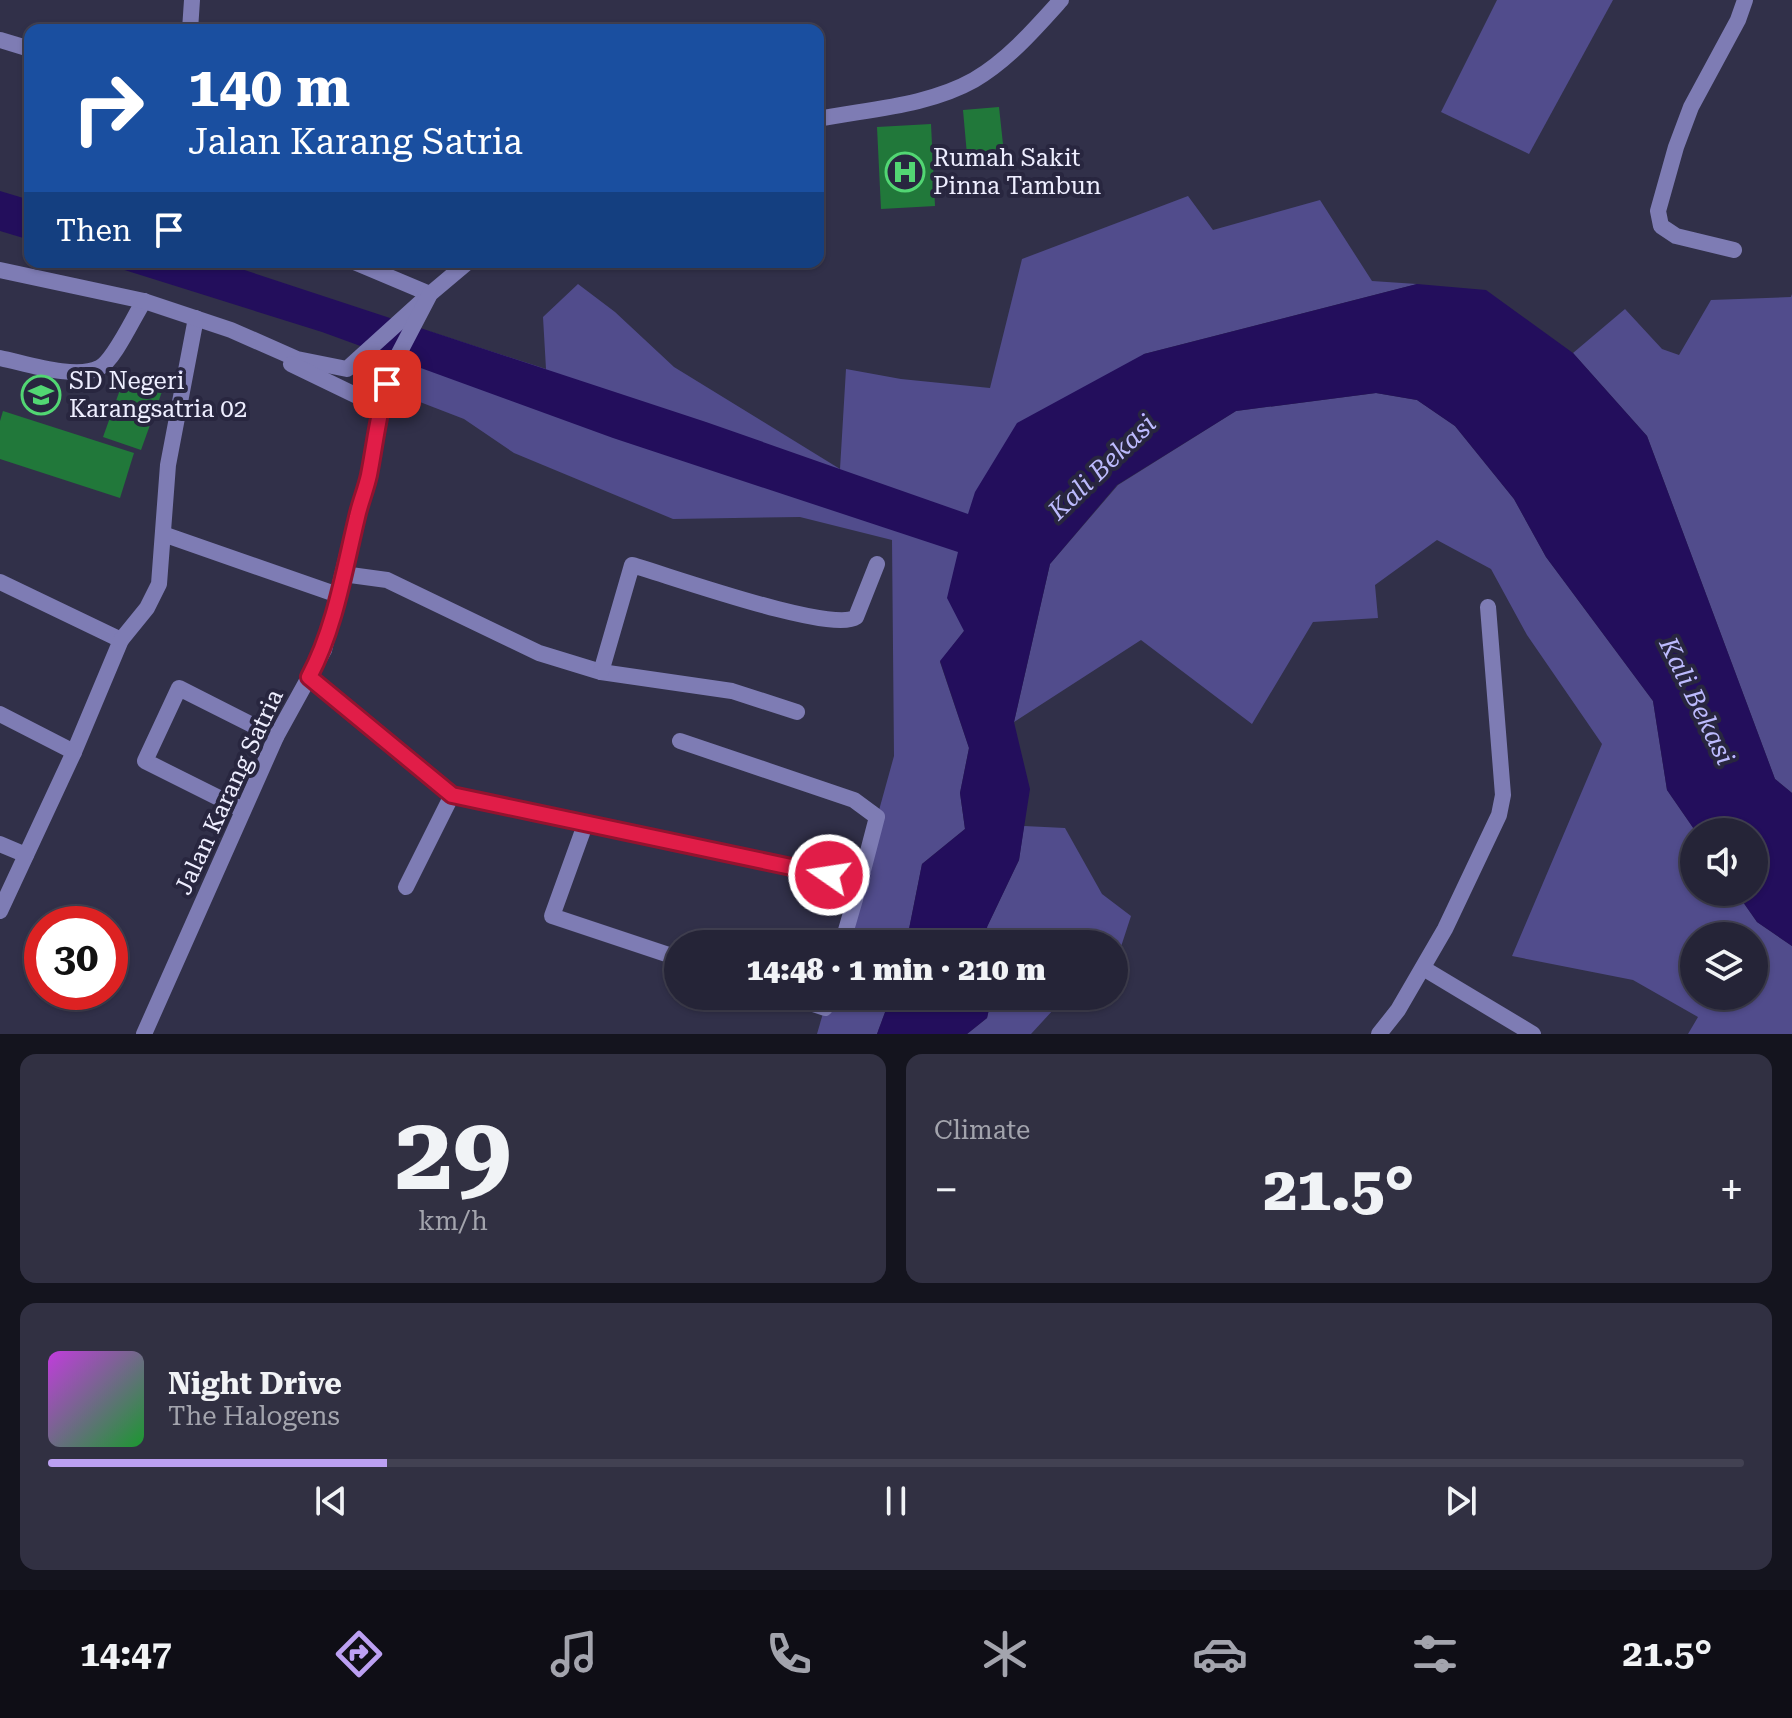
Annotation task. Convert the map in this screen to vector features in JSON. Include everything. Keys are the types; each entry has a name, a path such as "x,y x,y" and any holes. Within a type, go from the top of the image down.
{"street":[{"path":"190,24 192,0"},
{"path":"824,118 930,98 973,80 1005,58 1061,0"},
{"path":"1734,250 1676,236 1661,226 1658,211 1691,107 1738,20 1745,0"},
{"path":"0,40 24,47"},
{"path":"0,270 144,301 196,318 297,359 347,369 430,294 368,268"},
{"name":"Jalan Karang Satria","path":"144,1034 276,737 324,650 369,479 380,407 395,361 430,294 461,268"},
{"path":"0,358 63,370 98,369 107,362 144,301"},
{"path":"196,318 380,407"},
{"path":"0,911 74,752 121,640 147,608 159,584 168,465 196,318"},
{"path":"163,534 338,595"},
{"path":"601,672 632,565 799,615 838,622 856,617 877,564"},
{"path":"343,574 387,580 539,653 601,672 732,691 797,712"},
{"path":"0,582 121,640"},
{"path":"1379,1034 1398,1010 1423,968 1488,842 1502,804 1500,734 1488,607"},
{"path":"309,677 452,795 860,882"},
{"path":"243,810 145,761 179,688 276,737"},
{"path":"0,714 74,752"},
{"path":"680,741 854,800 877,817 846,930"},
{"path":"406,887 452,795"},
{"path":"586,822 552,916 664,953"},
{"path":"0,844 26,855"},
{"path":"1423,968 1533,1034"}],"shaded area":[{"path":"1497,0 1613,0 1529,154 1441,112"},
{"path":"1188,196 1213,230 1320,200 1372,281 1417,284 1144,354 964,631 940,662 969,748 960,793 965,829 922,864 909,930 846,930 894,756 892,540 800,517 673,519 514,453 464,419 394,392 410,356 428,331 546,369 543,317 578,284 615,312 674,367 840,469 846,369 901,379 990,388 1022,259"},
{"path":"1792,294 1792,793 1775,779 1647,436 1573,353 1625,309 1662,349 1679,355 1711,300 1791,297"},
{"path":"1376,393 1417,400 1455,426 1514,499 1546,557 1653,701 1667,790 1686,818 1680,818 1680,906 1746,906 1757,922 1680,922 1680,1007 1633,980 1512,956 1602,744 1527,635 1491,569 1437,540 1375,585 1378,618 1313,622 1252,724 1141,640 1014,722 1050,564 1118,485 1236,411"},
{"path":"1024,826 1065,828 1102,894 1131,916 1126,930 987,930 1019,860"},
{"path":"1768,930 1792,946 1792,1034 1688,1034 1698,1017 1686,1010 1768,1010"},
{"path":"824,1010 886,1010 877,1034 817,1034"},
{"path":"989,1010 1053,1010 1031,1034 967,1034 987,1018"}],"water":[{"path":"0,191 24,198 24,238 0,231"},
{"name":"Kali Bekasi","path":"118,268 238,268 706,422 968,514 975,492 1017,423 1144,354 1417,284 1486,290 1573,353 1647,436 1775,779 1792,793 1792,946 1768,930 1768,922 1757,922 1746,906 1768,906 1768,818 1686,818 1667,790 1653,701 1546,557 1514,499 1455,426 1417,400 1376,393 1236,411 1117,485 1050,564 1014,722 1030,789 1019,860 987,930 909,930 922,864 965,829 960,793 969,748 940,661 964,631 947,598 958,552 613,438 322,332"},
{"path":"886,1010 989,1010 987,1018 967,1034 877,1034"}],"building":[{"path":"999,107 1005,163 968,166 963,110"},
{"path":"931,124 935,206 881,209 877,127"},
{"path":"126,373 164,386 141,450 103,437"},
{"path":"3,411 134,453 120,498 0,459"}],"place":[{"name":"Rumah Sakit Pinna Tambun","path":"905,172"},
{"name":"SD Negeri Karangsatria 02","path":"41,395"}],"route":[{"path":"387,384 380,407 369,479 359,505 324,650 309,677 452,795 829,875"}]}
